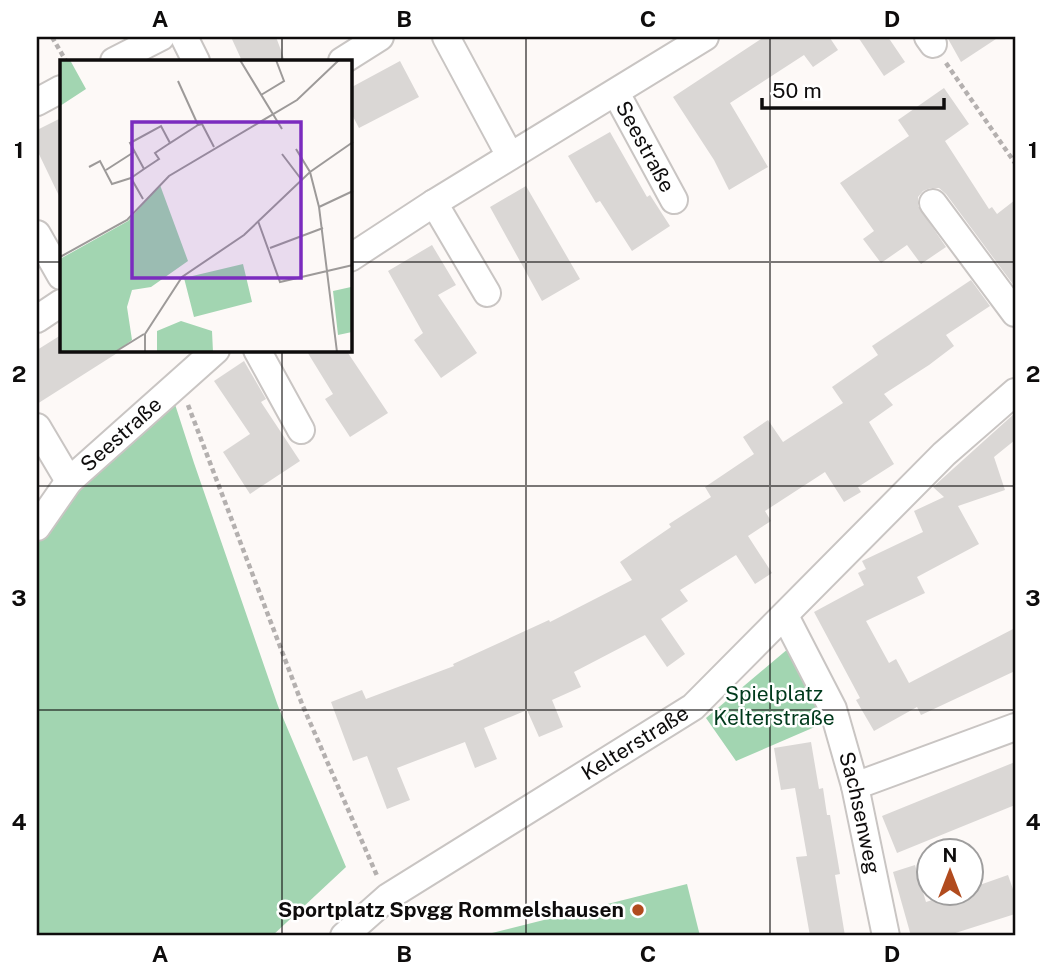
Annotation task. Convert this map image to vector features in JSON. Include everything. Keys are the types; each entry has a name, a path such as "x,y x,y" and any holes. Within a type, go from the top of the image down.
{"street":[{"path":"116,60 161,37"},
{"path":"184,37 196,60"},
{"path":"344,60 380,37"},
{"path":"446,37 510,156"},
{"name":"Seestraße","path":"352,257 434,202 705,37"},
{"path":"37,102 60,90"},
{"name":"Seestraße","path":"616,93 674,200"},
{"path":"434,202 488,293"},
{"path":"933,202 1015,313"},
{"path":"37,234 60,274"},
{"path":"37,319 60,304"},
{"name":"Seestraße","path":"37,527 69,481 214,352"},
{"path":"258,352 301,430"},
{"name":"Kelterstraße","path":"344,936 388,897 693,706 944,454 1015,392"},
{"path":"37,427 69,481"},
{"name":"Sachsenweg","path":"785,616 833,709 855,786 886,936"},
{"path":"855,786 1015,727"}],"path":[{"path":"52,37 65,60"},
{"path":"931,40 1015,163"},
{"path":"179,382 302,704 369,860 388,897"}],"green space":[{"path":"172,395 278,706 346,867 272,936 37,936 37,544 76,490"},
{"name":"Spielplatz Kelterstraße","path":"789,648 824,723 736,761 706,718"},
{"name":"Sportplatz Spvgg Rommelshausen","path":"687,884 700,936 480,936"}],"building":[{"path":"231,37 276,37 285,60 242,60"},
{"path":"764,37 831,37 838,50 813,67 804,55 730,103 768,167 729,190 714,160 673,97"},
{"path":"858,37 888,37 905,62 884,76"},
{"path":"947,37 999,37 961,62"},
{"path":"400,61 419,97 359,128 352,115 352,87"},
{"path":"944,88 969,124 945,141 989,209 992,207 997,214 1015,200 1015,287 939,188 923,191 918,197 918,206 946,247 921,264 907,245 881,263 863,239 874,231 840,183 909,136 898,120"},
{"path":"60,118 60,198 37,150 37,130"},
{"path":"610,132 647,197 650,195 670,226 632,251 600,201 596,203 568,156"},
{"path":"526,186 580,279 542,301 490,207"},
{"path":"432,245 456,285 438,295 477,353 441,378 414,340 423,333 388,271"},
{"path":"971,280 990,306 946,335 954,346 884,394 893,405 869,422 894,464 858,487 861,492 844,502 825,472 765,511 771,521 748,536 772,573 755,584 736,555 680,590 688,601 661,619 685,654 667,667 645,635 574,672 581,687 552,700 563,727 539,737 527,710 484,728 497,759 475,768 465,742 397,768 410,800 387,809 367,756 353,761 331,702 362,690 366,699 454,666 453,664 549,620 550,622 632,580 620,562 671,527 669,524 711,497 705,487 754,454 743,437 768,420 783,442 843,403 832,387 878,355 872,346"},
{"path":"60,336 60,352 119,352 37,404 37,350"},
{"path":"307,352 347,352 388,413 350,437 325,399 333,394"},
{"path":"244,361 266,399 261,402 300,461 250,494 223,452 250,434 214,381"},
{"path":"1015,413 1015,440 994,457 1005,490 958,506 979,544 917,577 925,593 866,621 889,663 896,659 909,683 1015,628 1015,671 921,715 917,707 874,731 856,700 860,698 814,612 864,585 858,573 866,569 862,561 923,532 914,511 944,497 933,487"},
{"path":"811,742 819,789 823,788 827,815 830,815 840,874 835,875 845,936 810,936 796,857 807,856 795,788 781,790 774,748"},
{"path":"1015,762 1015,805 939,836 916,836 916,845 897,853 882,816"},
{"path":"915,865 916,906 986,906 986,883 1008,875 1015,895 1015,914 946,936 911,936 893,872"}],"place":[{"name":"Sportplatz Spvgg Rommelshausen","path":"638,910"}]}
